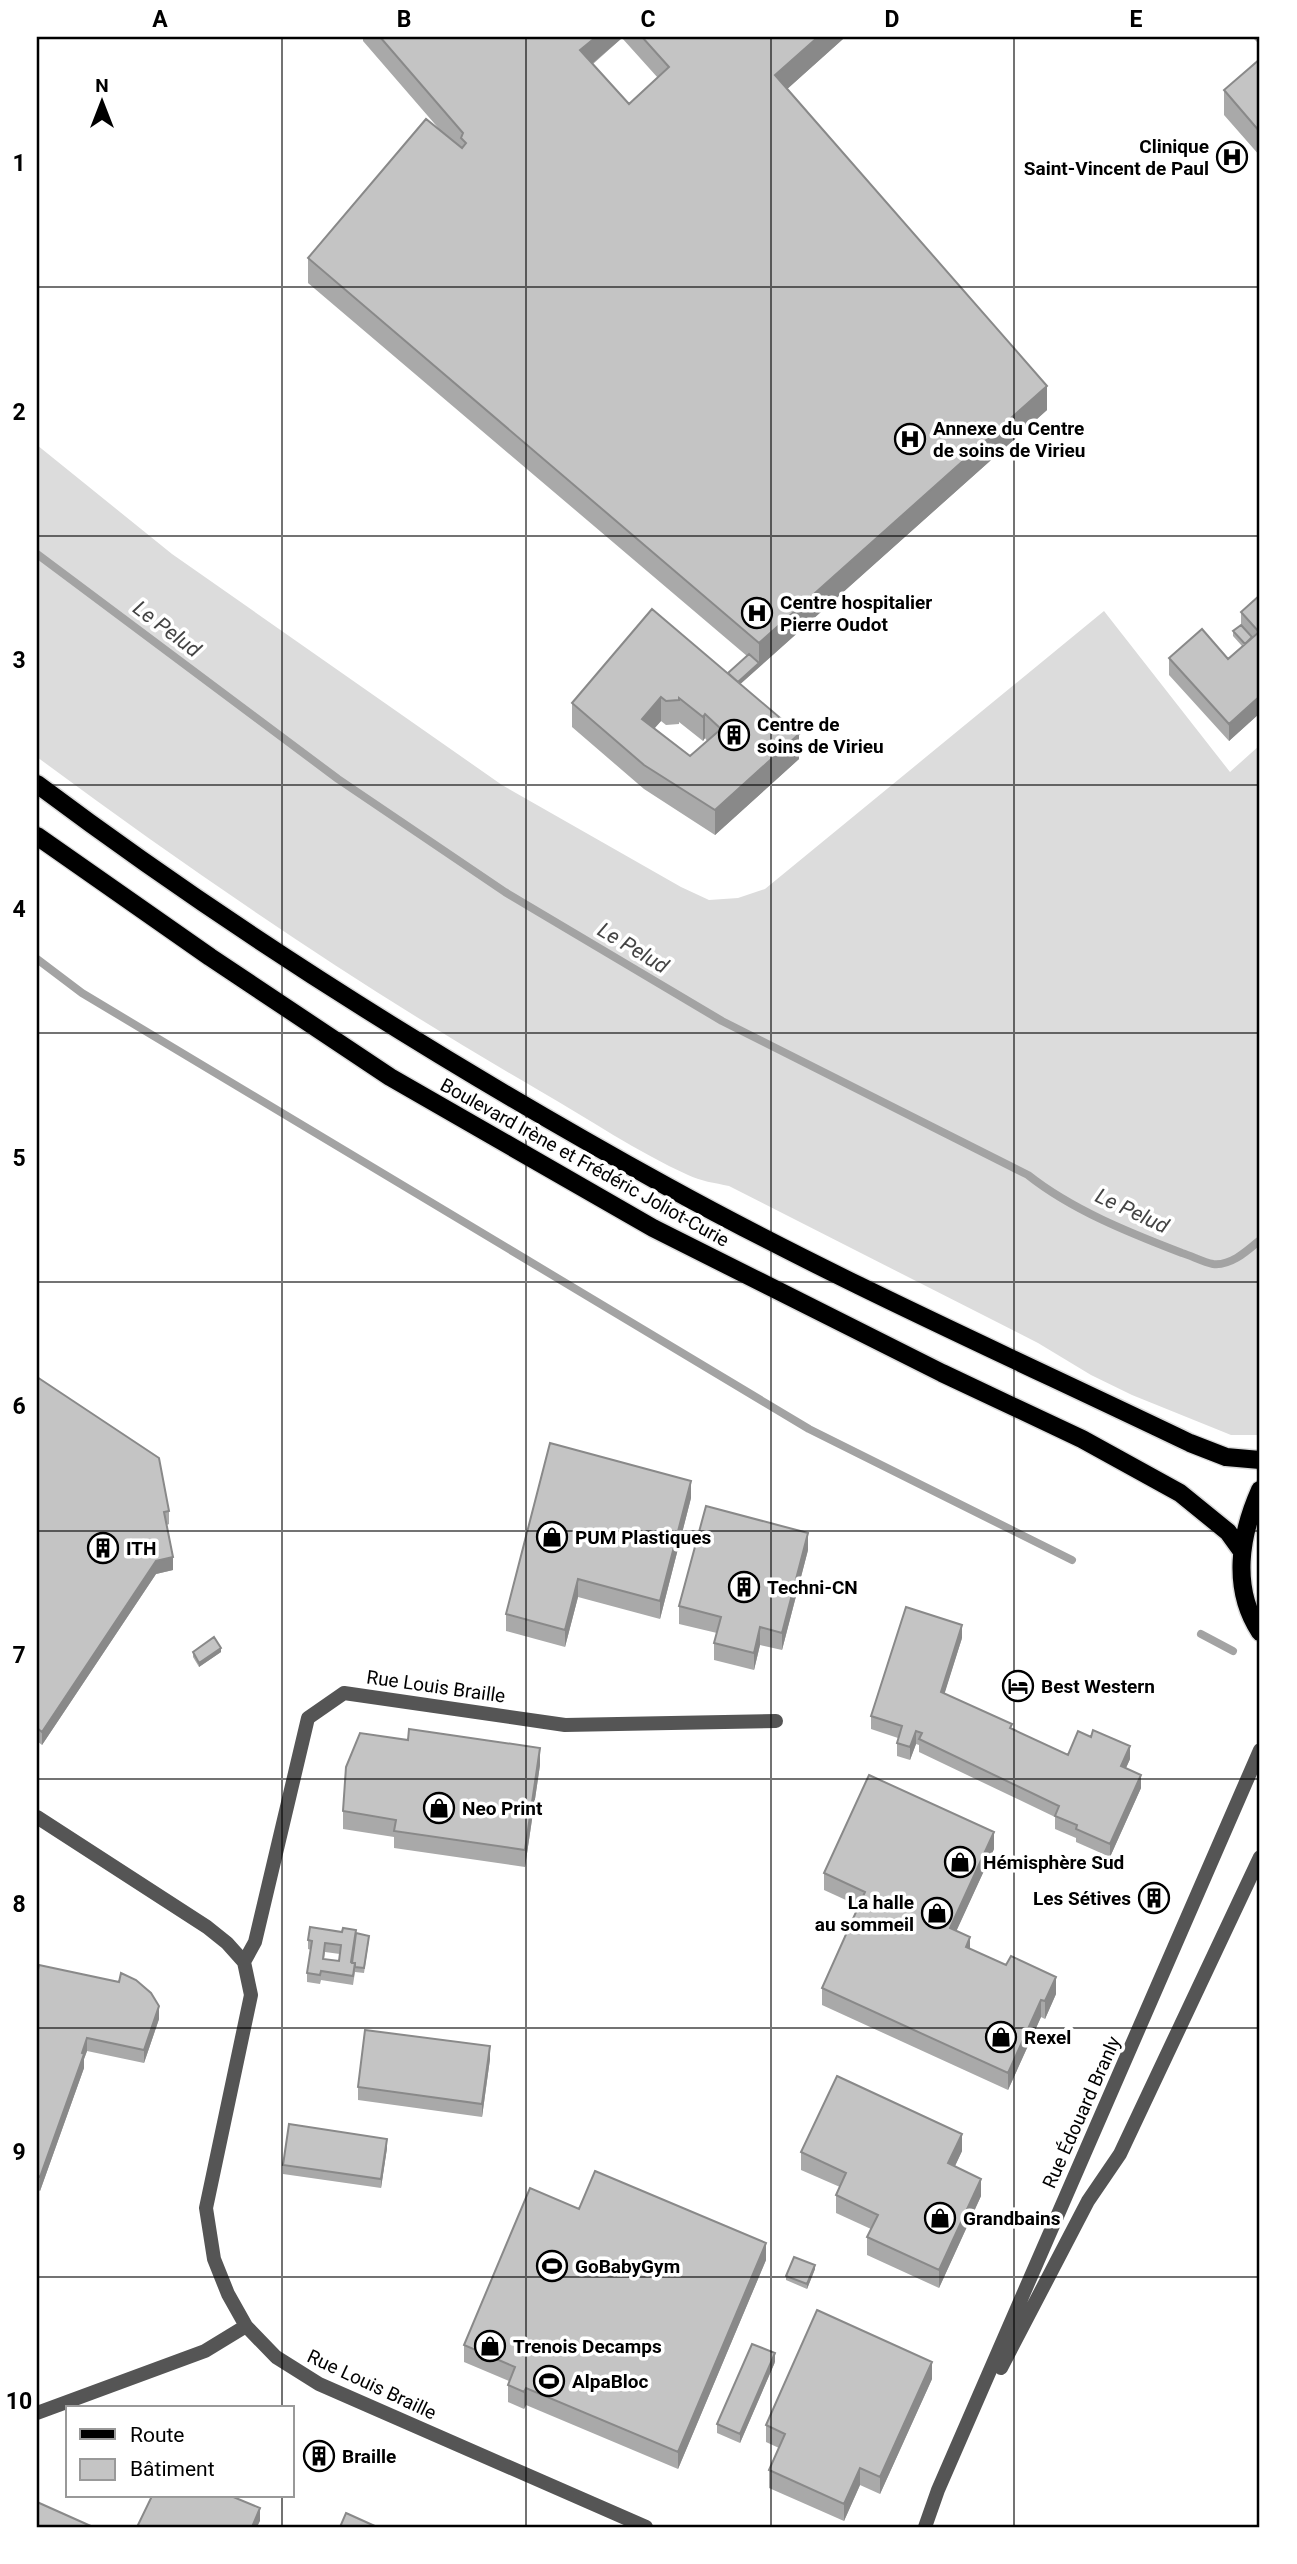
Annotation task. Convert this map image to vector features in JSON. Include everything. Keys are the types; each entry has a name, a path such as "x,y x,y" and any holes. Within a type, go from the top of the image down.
{"main road":[{"name":"Boulevard Irène et Frédéric Joliot-Curie","path":"37,784 235,924 396,1029 668,1187 811,1261 1190,1443 1226,1457 1260,1460"},
{"name":"Boulevard Irène et Frédéric Joliot-Curie","path":"37,836 210,957 390,1077 653,1228 942,1373 1082,1439 1180,1493 1227,1532 1241,1550"},
{"path":"1260,1490 1247,1518 1241,1550 1243,1588 1260,1632"}],"street":[{"name":"Rue Louis Braille","path":"646,2527 319,2384 276,2357 246,2326 228,2294 215,2259 206,2207 251,1995 244,1962 255,1942 308,1718 344,1693 565,1725 776,1721"},
{"name":"Rue Édouard Branly","path":"925,2527 938,2490 1260,1750"},
{"path":"37,1817 207,1927 227,1942 244,1962"},
{"name":"Rue Édouard Branly","path":"938,2490 1088,2201 1120,2154 1260,1857"},
{"path":"37,2413 205,2351 246,2326"}],"shaded area":[{"path":"37,445 172,554 502,785 681,887 709,900 738,898 765,889 1104,611 1230,772 1260,745 1260,1435 1231,1435 1132,1395 1091,1375 1038,1343 729,1186 693,1177 650,1156 475,1053 347,973 159,846 37,757"}],"building":[{"path":"380,37 596,37 580,50 629,104 669,67 642,37 818,37 775,75 1047,386 759,643 308,258 426,119 462,148 466,143 461,138 463,133"},
{"path":"1260,59 1260,132 1224,90"},
{"path":"1260,595 1260,696 1229,724 1169,658 1202,629 1228,659 1259,632 1241,612"},
{"name":"Centre de soins de Virieu","path":"652,609 799,734 715,810 644,765 572,703","holes":["661,697 666,701 679,698 703,717 705,714 721,729 690,756 642,719"]},
{"path":"1241,625 1252,637 1245,644 1233,631"},
{"path":"749,654 759,663 738,682 728,673"},
{"name":"ITH","path":"37,1377 159,1458 169,1511 164,1512 173,1557 156,1561 42,1732 37,1728"},
{"path":"550,1443 691,1481 660,1601 578,1579 565,1630 506,1614"},
{"name":"Techni-CN","path":"706,1506 808,1533 782,1633 760,1627 754,1653 714,1643 721,1617 679,1606"},
{"path":"906,1607 962,1625 941,1692 1012,1724 1010,1728 1068,1755 1078,1731 1091,1737 1093,1730 1130,1746 1121,1766 1141,1775 1110,1844 1055,1816 1059,1806 919,1739 922,1733 916,1731 910,1747 897,1743 902,1726 871,1716"},
{"path":"214,1637 221,1648 199,1663 193,1652"},
{"name":"Neo Print","path":"409,1729 540,1748 525,1850 394,1831 396,1820 343,1811 346,1767 360,1733 408,1740"},
{"path":"869,1775 994,1832 950,1928 970,1937 966,1947 1006,1965 1011,1956 1056,1977 1045,2001 1041,2000 1008,2073 822,1988 865,1892 824,1873"},
{"path":"1153,1886 1161,1889 1156,1901 1148,1897"},
{"path":"310,1927 342,1932 343,1928 356,1930 351,1962 355,1963 353,1976 321,1971 320,1975 307,1973 312,1941 308,1940","holes":["325,1943 341,1945 339,1961 323,1959"]},
{"path":"356,1933 369,1936 364,1968 355,1967 355,1963 352,1963"},
{"path":"39,1965 119,1982 121,1973 136,1980 151,1993 159,2006 144,2050 87,2038 82,2053 84,2054 40,2177 37,2176"},
{"path":"365,2030 490,2046 482,2104 358,2087"},
{"path":"837,2076 962,2134 948,2163 981,2179 939,2270 867,2237 878,2215 836,2195 846,2173 801,2152"},
{"path":"289,2124 387,2139 381,2179 283,2165"},
{"path":"595,2171 766,2243 678,2452 526,2388 524,2392 508,2385 515,2367 464,2345 530,2188 579,2209"},
{"path":"794,2257 815,2265 807,2284 786,2276"},
{"path":"817,2310 932,2362 880,2477 860,2468 844,2504 769,2470 785,2434 766,2425"},
{"path":"752,2344 775,2353 740,2434 717,2424"},
{"path":"313,2444 330,2452 326,2460 309,2452"},
{"path":"151,2498 236,2498 260,2508 252,2527 137,2527"},
{"path":"37,2502 93,2527 37,2527"},
{"path":"346,2513 377,2527 340,2527"}],"waterway":[{"name":"Le Pelud","path":"37,554 338,779 505,892 722,1021 1028,1175 1082,1210 1142,1237 1213,1264 1232,1260 1260,1240"},
{"name":"Le Pelud","path":"37,959 82,993 809,1429 1072,1560"},
{"path":"1201,1634 1233,1651"}],"place":[{"name":"Clinique Saint-Vincent de Paul","path":"1232,157"},
{"name":"Annexe du Centre de soins de Virieu","path":"910,439"},
{"name":"Centre hospitalier Pierre Oudot","path":"757,613"},
{"name":"Centre de soins de Virieu","path":"734,735"},
{"name":"PUM Plastiques","path":"552,1537"},
{"name":"ITH","path":"103,1548"},
{"name":"Techni-CN","path":"744,1587"},
{"name":"Best Western","path":"1018,1686"},
{"name":"Neo Print","path":"439,1808"},
{"name":"Hémisphère Sud","path":"960,1862"},
{"name":"Les Sétives","path":"1154,1898"},
{"name":"La halle au sommeil","path":"937,1913"},
{"name":"Rexel","path":"1001,2037"},
{"name":"Grandbains","path":"940,2218"},
{"name":"GoBabyGym","path":"552,2266"},
{"name":"Trenois Decamps","path":"490,2346"},
{"name":"AlpaBloc","path":"549,2381"},
{"name":"Braille","path":"319,2456"}]}
